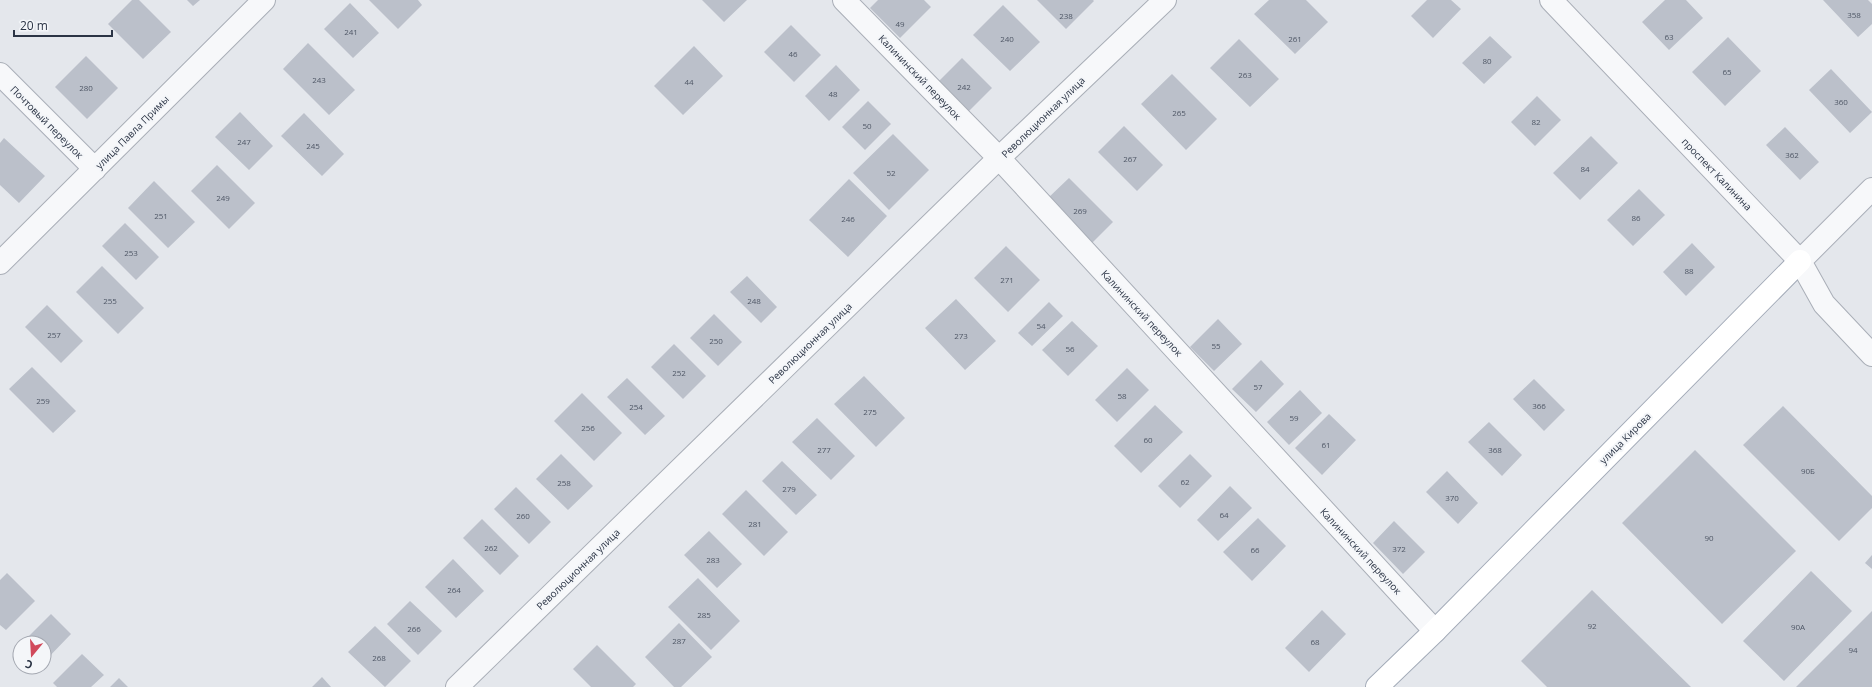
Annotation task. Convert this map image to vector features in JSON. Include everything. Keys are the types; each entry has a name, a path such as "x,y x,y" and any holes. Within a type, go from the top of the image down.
{"main road":[{"name":"улица Кирова","path":"1377,687 1800,261"}],"street":[{"name":"улица Павла Примы","path":"0,263 264,0"},
{"name":"Калининский переулок","path":"844,0 999,158 1434,631"},
{"name":"Революционная улица","path":"457,687 999,158 1165,0"},
{"name":"проспект Калинина","path":"1551,0 1800,261 1824,304 1872,355"},
{"name":"Почтовый переулок","path":"0,74 95,169"},
{"name":"улица Кирова","path":"1800,261 1872,189"}],"building":[{"path":"132,0 139,0 171,32 143,59 108,24"},
{"path":"187,0 200,0 193,6"},
{"path":"369,0 418,0 422,5 398,29"},
{"path":"702,0 747,0 724,22"},
{"path":"878,0 924,0 931,7 900,38 870,8"},
{"path":"1037,0 1093,0 1094,1 1066,29"},
{"path":"1269,0 1306,0 1328,22 1295,54 1254,14"},
{"path":"1427,0 1451,0 1461,9 1433,38 1411,16"},
{"path":"1665,0 1686,0 1703,18 1669,50 1642,22"},
{"path":"1823,0 1868,0 1872,4 1872,24 1858,37"},
{"path":"350,3 379,33 353,58 324,29"},
{"path":"1003,5 1040,42 1010,71 973,35"},
{"path":"791,25 821,55 794,82 764,52"},
{"path":"1490,36 1512,57 1484,84 1462,63"},
{"path":"1728,37 1761,71 1725,106 1692,72"},
{"path":"1239,39 1279,79 1250,107 1210,68"},
{"path":"308,43 355,90 329,115 283,69"},
{"path":"694,46 723,76 683,115 654,86"},
{"path":"86,56 118,88 87,119 55,87"},
{"path":"962,58 992,88 967,113 937,83"},
{"path":"836,65 860,90 829,121 805,96"},
{"path":"1831,69 1872,112 1850,133 1809,90"},
{"path":"1172,74 1217,119 1186,150 1141,104"},
{"path":"1537,96 1561,120 1535,146 1511,122"},
{"path":"868,101 891,124 865,150 842,127"},
{"path":"240,112 273,146 249,170 215,137"},
{"path":"304,113 344,154 322,176 281,136"},
{"path":"1124,126 1163,165 1137,191 1098,152"},
{"path":"1785,127 1819,162 1800,180 1766,145"},
{"path":"893,134 929,170 889,210 853,173"},
{"path":"1591,136 1618,163 1580,200 1553,173"},
{"path":"4,138 45,176 19,203 0,185 0,143"},
{"path":"217,165 255,203 229,229 191,191"},
{"path":"1069,178 1113,222 1091,244 1047,199"},
{"path":"849,179 887,216 848,257 809,220"},
{"path":"154,181 195,222 168,248 128,208"},
{"path":"1639,189 1665,215 1633,246 1607,220"},
{"path":"125,223 159,257 136,280 102,246"},
{"path":"1692,243 1715,267 1686,296 1663,272"},
{"path":"1006,246 1040,280 1008,312 974,278"},
{"path":"102,266 144,308 118,334 76,292"},
{"path":"747,276 777,307 761,323 730,292"},
{"path":"956,299 996,341 965,370 925,328"},
{"path":"1049,302 1063,316 1032,346 1018,333"},
{"path":"47,305 83,341 61,363 25,327"},
{"path":"714,314 742,342 718,366 690,338"},
{"path":"1218,319 1242,344 1214,371 1190,347"},
{"path":"1072,321 1098,346 1068,376 1042,350"},
{"path":"674,344 706,376 683,399 651,367"},
{"path":"1261,360 1284,384 1256,412 1232,389"},
{"path":"32,367 76,411 53,433 9,389"},
{"path":"1127,368 1149,390 1117,422 1095,400"},
{"path":"864,376 905,418 876,447 834,404"},
{"path":"627,378 665,416 645,435 607,397"},
{"path":"1534,379 1565,410 1544,431 1513,399"},
{"path":"1300,390 1322,413 1289,445 1267,422"},
{"path":"582,393 622,433 594,461 554,421"},
{"path":"1155,405 1183,432 1141,473 1114,446"},
{"path":"1783,406 1872,496 1872,508 1839,541 1743,445"},
{"path":"1329,414 1356,440 1322,475 1295,448"},
{"path":"817,418 855,456 831,480 792,442"},
{"path":"1489,422 1522,455 1502,476 1468,442"},
{"path":"1695,450 1796,551 1722,624 1622,523"},
{"path":"561,454 593,486 568,510 536,479"},
{"path":"1190,454 1212,476 1180,508 1158,486"},
{"path":"782,461 817,495 796,515 762,481"},
{"path":"1447,471 1478,503 1458,524 1426,492"},
{"path":"1230,486 1252,508 1218,541 1197,520"},
{"path":"516,487 551,522 529,544 494,509"},
{"path":"746,490 788,532 764,556 722,514"},
{"path":"1258,518 1286,546 1252,581 1223,552"},
{"path":"482,519 519,556 500,575 463,538"},
{"path":"1394,521 1425,552 1403,574 1373,543"},
{"path":"709,531 742,564 717,588 684,555"},
{"path":"1872,555 1872,569 1865,563"},
{"path":"453,559 484,591 456,618 425,587"},
{"path":"1811,571 1852,611 1784,681 1743,641"},
{"path":"7,573 35,601 6,630 0,625 0,580"},
{"path":"698,578 740,621 711,650 668,607"},
{"path":"1592,590 1691,687 1547,687 1521,661"},
{"path":"410,601 442,631 418,655 387,624"},
{"path":"1322,610 1346,634 1309,672 1285,648"},
{"path":"1872,611 1872,687 1796,687"},
{"path":"51,614 71,634 52,654 52,635 30,635"},
{"path":"679,623 712,657 681,687 674,687 645,657"},
{"path":"375,626 411,661 385,687 348,652"},
{"path":"597,645 636,684 633,687 591,687 573,669"},
{"path":"82,654 104,675 91,687 57,687 53,683"},
{"path":"322,677 331,687 312,687"},
{"path":"119,678 128,687 110,687"}]}
